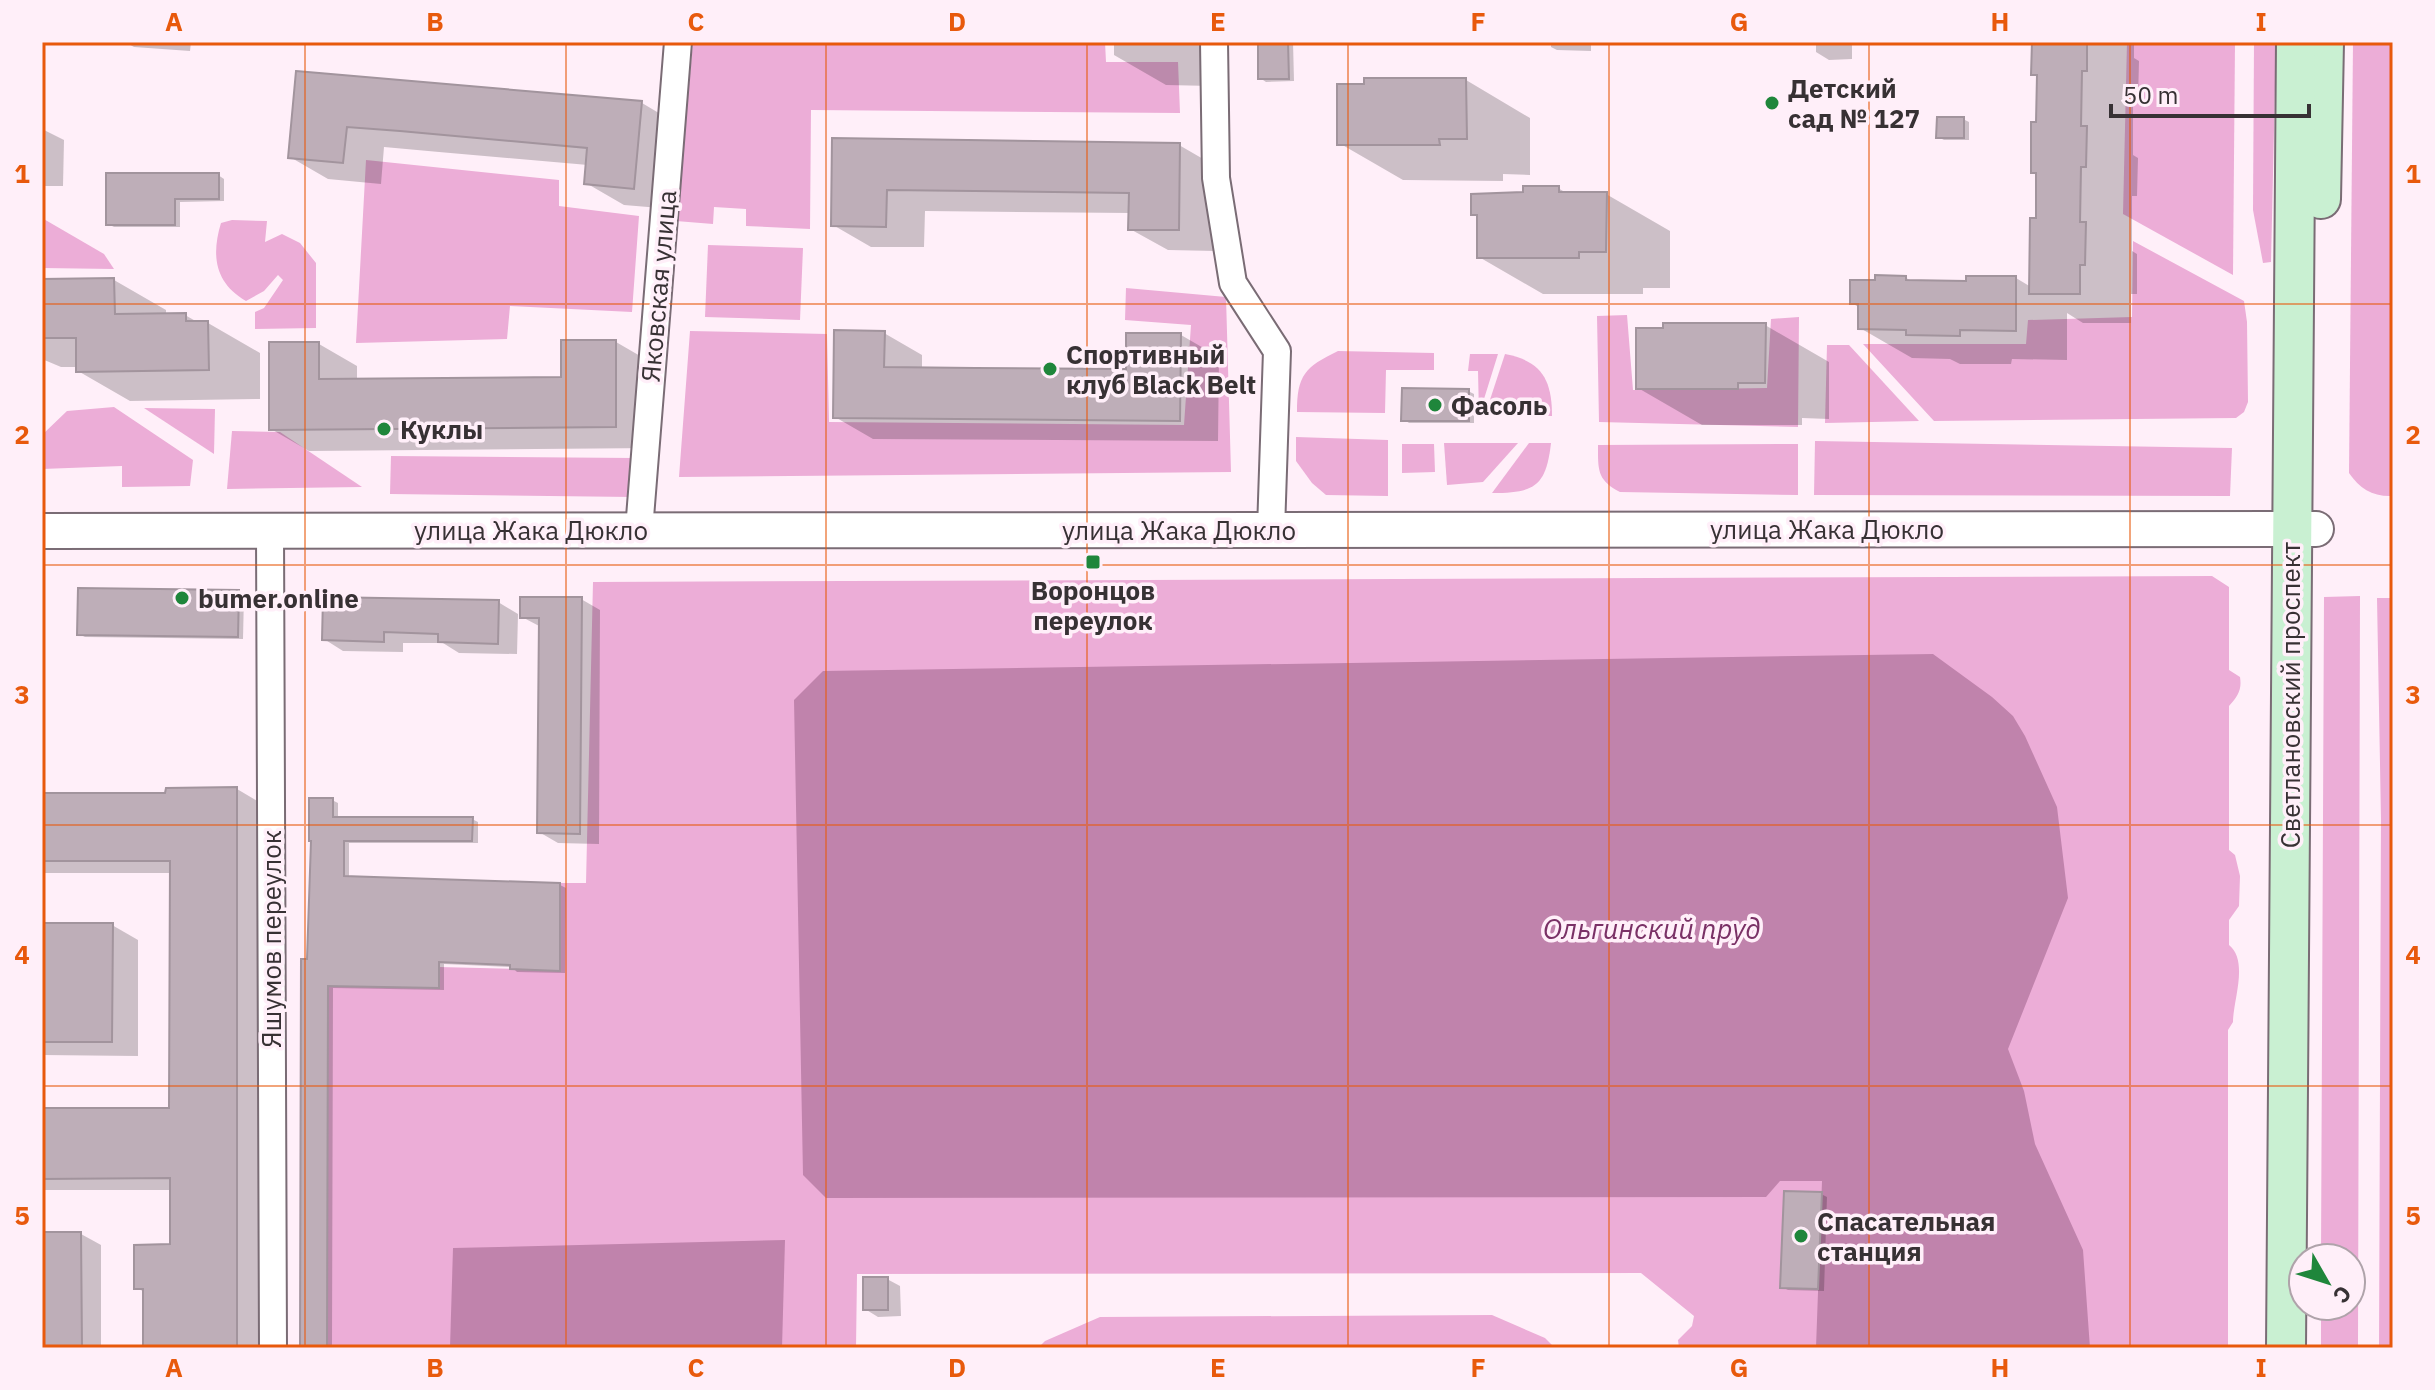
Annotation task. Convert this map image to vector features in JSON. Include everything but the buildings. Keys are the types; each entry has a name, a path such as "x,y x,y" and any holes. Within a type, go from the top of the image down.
{"main road":[{"name":"Светлановский проспект","path":"2296,42 2313,1242"},
{"name":"Светлановский проспект","path":"2286,1348 2304,529 2324,42"},
{"path":"2312,1322 2312,1348"}],"street":[{"name":"Яковская улица","path":"639,530 678,42"},
{"path":"1214,42 1216,178 1233,283 1277,351 1271,530"},
{"name":"улица Жака Дюкло","path":"42,531 2304,529"},
{"name":"Яшумов переулок","path":"270,531 273,1348"}],"shaded area":[{"path":"693,42 1105,42 1106,62 1178,62 1180,113 811,110 810,229 746,226 746,209 714,207 713,224 676,221"},
{"path":"2127,42 2235,42 2233,275 2123,214"},
{"path":"2254,42 2276,42 2271,262 2263,263 2253,210"},
{"path":"2353,42 2393,42 2393,496 2368,491 2349,473"},
{"path":"366,160 559,180 559,206 639,216 632,312 510,306 507,339 356,343"},
{"path":"42,218 104,254 114,269 42,268"},
{"path":"232,220 267,221 265,242 282,234 300,243 316,263 316,328 255,329 255,312 264,308 283,280 278,275 264,291 246,301 228,286 218,268 216,247 221,223"},
{"path":"2133,241 2244,301 2248,402 2244,412 2236,418 1934,421 1863,344 2026,344 2028,320 2132,317"},
{"path":"708,245 803,248 800,320 705,317"},
{"path":"1126,288 1226,297 1231,472 679,477 690,331 827,334 829,422 1184,425 1191,325 1125,320"},
{"path":"1627,315 1633,390 1767,388 1771,319 1799,317 1798,427 1599,422 1597,316"},
{"path":"1827,345 1849,345 1919,421 1825,423"},
{"path":"1338,351 1434,353 1434,370 1386,370 1385,413 1297,412 1299,389 1305,374 1318,362"},
{"path":"1470,354 1498,354 1479,415 1478,371 1468,371"},
{"path":"1505,354 1528,362 1542,374 1550,392 1552,416 1485,415"},
{"path":"114,407 193,460 190,486 122,487 122,466 42,469 42,435 67,411"},
{"path":"144,408 215,409 214,454"},
{"path":"232,431 280,432 362,487 227,489"},
{"path":"1296,437 1388,440 1388,496 1326,495 1312,483 1296,461"},
{"path":"1815,441 2232,448 2230,496 1814,495"},
{"path":"1444,443 1518,443 1483,482 1447,485"},
{"path":"1529,443 1551,443 1541,478 1528,489 1492,493"},
{"path":"1402,444 1434,444 1435,472 1402,473"},
{"path":"1798,444 1798,495 1620,492 1603,478 1598,461 1598,445"},
{"path":"391,456 634,458 632,497 390,494"},
{"path":"2212,576 2229,587 2229,670 2240,677 2239,693 2229,706 2229,850 2235,855 2240,876 2239,906 2229,920 2229,945 2235,952 2239,971 2233,1022 2228,1030 2228,1348 1679,1348 1678,1340 1692,1326 1694,1316 1641,1273 857,1274 856,1348 327,1348 328,986 439,988 439,967 560,970 560,883 586,883 593,582"},
{"path":"2393,595 2393,1348 2379,1348 2381,819 2377,598"},
{"path":"2360,596 2358,1242 2321,1242 2324,597"},
{"path":"1492,1315 1545,1338 1555,1348 1038,1348 1045,1341 1100,1317"},
{"path":"2321,1322 2358,1322 2358,1348 2321,1348"}],"water":[{"name":"Ольгинский пруд","path":"1933,654 2013,716 2057,807 2068,898 2008,1049 2024,1091 2035,1144 2083,1250 2090,1348 1816,1348 1822,1181 1780,1181 1766,1197 826,1198 803,1175 794,700 823,671"},
{"path":"785,1240 782,1348 450,1348 453,1248"}],"place":[{"name":"Детский сад № 127","path":"1772,103"},
{"name":"Спортивный клуб Black Belt","path":"1050,369"},
{"name":"Фасоль","path":"1435,405"},
{"name":"Куклы","path":"384,429"},
{"name":"Воронцов переулок","path":"1093,562"},
{"name":"bumer.online","path":"182,598"},
{"name":"Спасательная станция","path":"1801,1236"}]}
